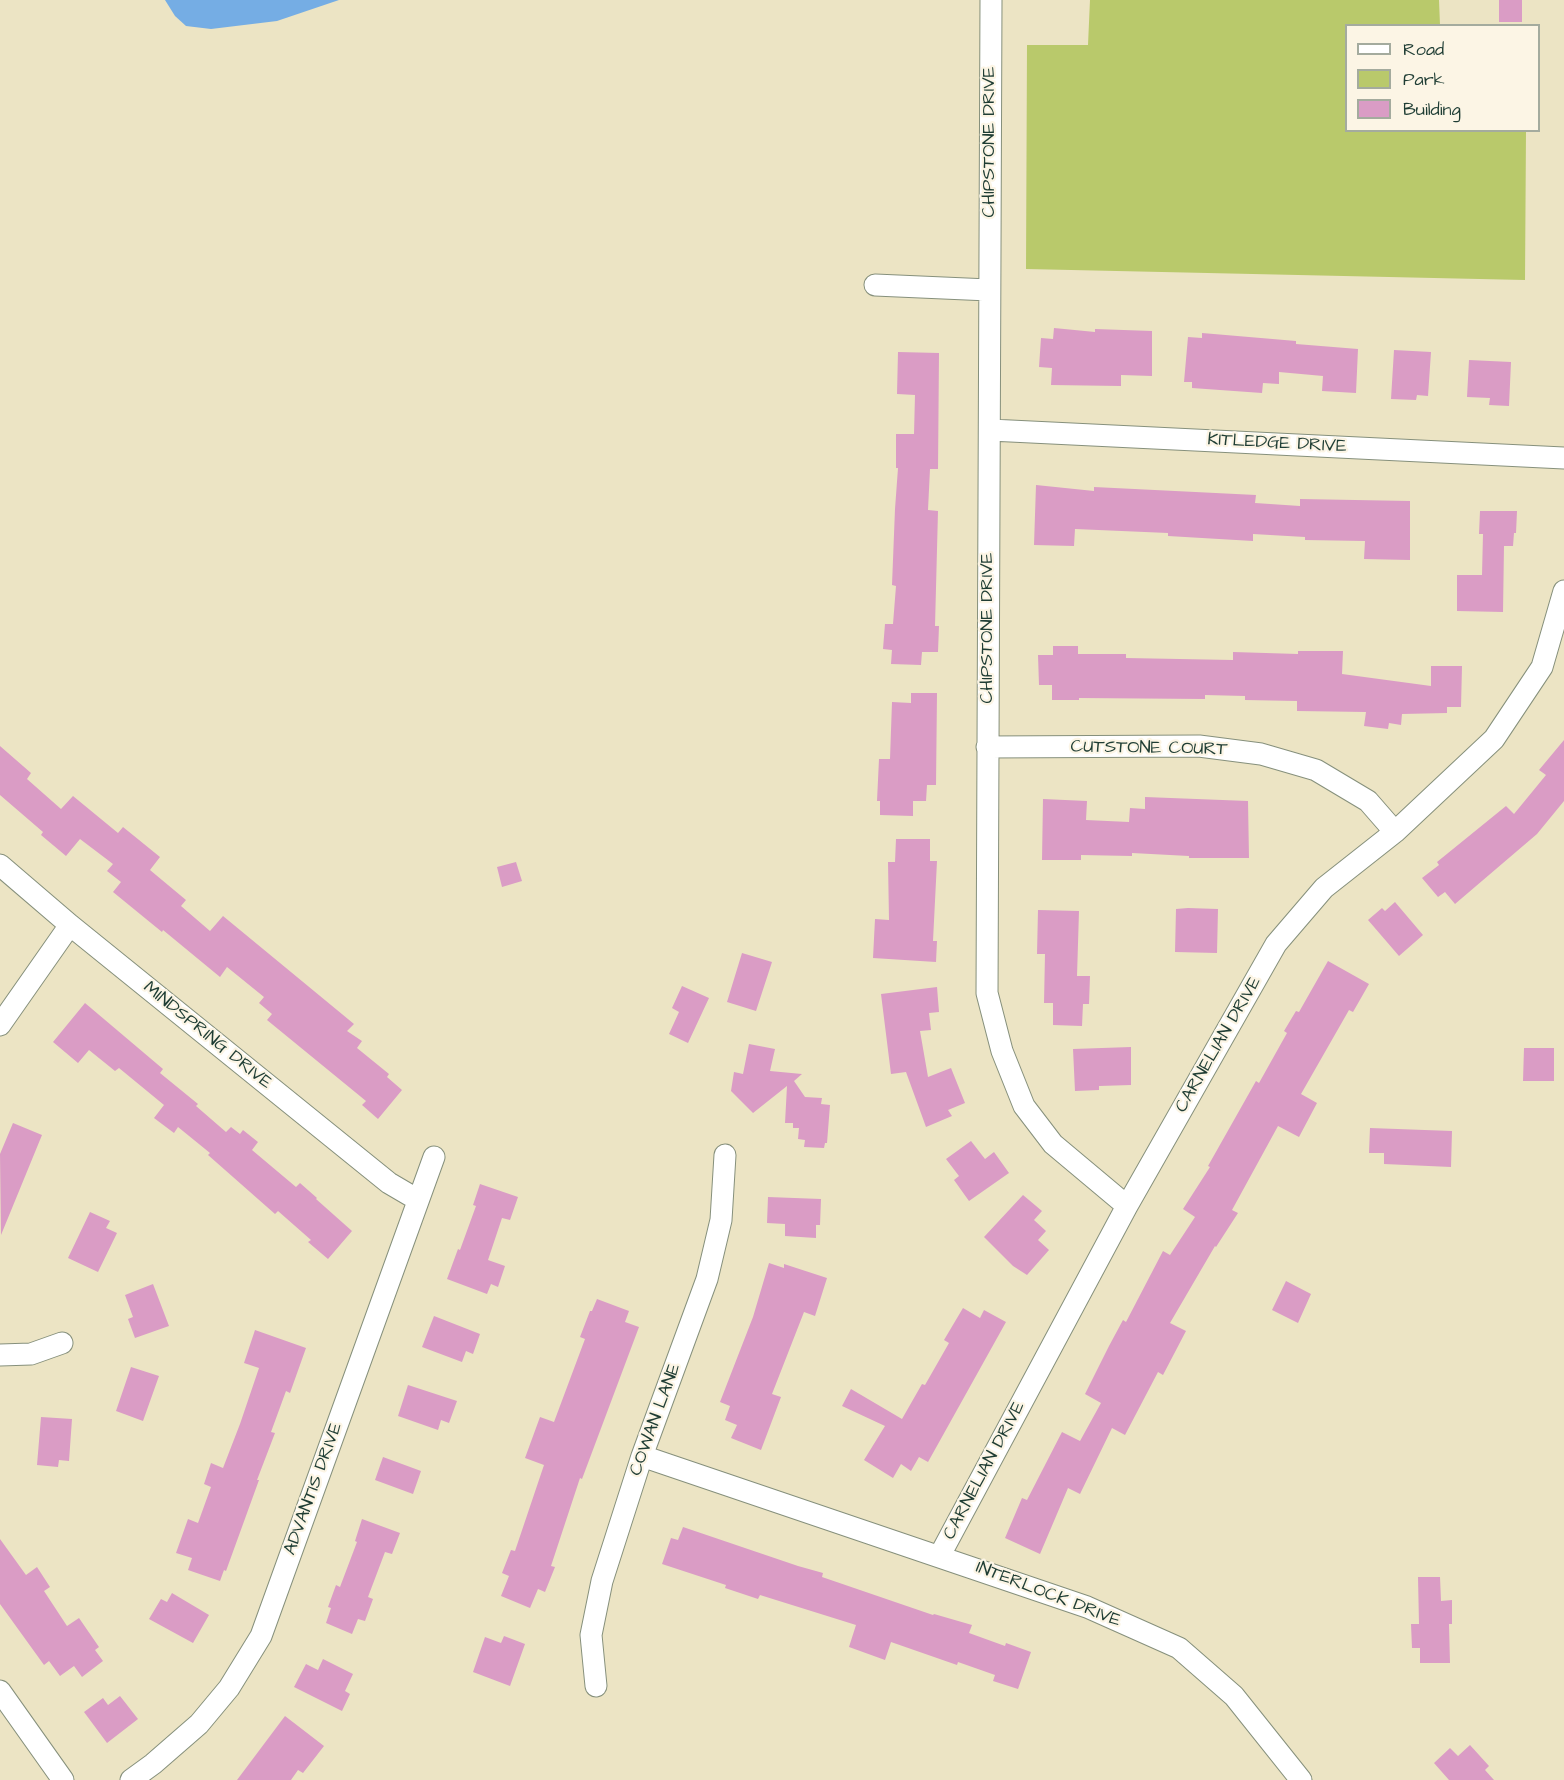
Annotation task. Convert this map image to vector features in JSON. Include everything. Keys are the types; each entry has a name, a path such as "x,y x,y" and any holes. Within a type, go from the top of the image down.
{"street":[{"name":"CHIPSTONE DRIVE","path":"991,0 987,993 1002,1051 1024,1106 1053,1144 1128,1206"},
{"path":"875,285 989,290"},
{"name":"KITLEDGE DRIVE","path":"990,430 1564,458"},
{"name":"CARNELIAN DRIVE","path":"940,1555 1128,1206 1276,944 1324,888 1395,832 1494,739 1542,667 1564,591"},
{"name":"CUTSTONE COURT","path":"987,747 1199,746 1261,754 1316,770 1368,801 1395,832"},
{"name":"MINDSPRING DRIVE","path":"0,865 389,1183 418,1200"},
{"path":"0,1025 70,924"},
{"name":"COWAN LANE","path":"596,1686 591,1635 602,1581 642,1456 707,1279 721,1220 725,1155"},
{"name":"ADVANTIS DRIVE","path":"131,1780 199,1724 229,1688 261,1636 434,1157"},
{"path":"0,1355 31,1354 63,1343"},
{"name":"INTERLOCK DRIVE","path":"642,1456 940,1555 1087,1607 1179,1648 1234,1696 1301,1780"},
{"path":"0,1691 63,1780"}],"green space":[{"path":"1090,0 1439,0 1440,24 1345,24 1345,132 1526,132 1525,280 1026,269 1027,45 1088,45"}],"water":[{"path":"165,0 339,0 277,21 211,29 186,26 175,16"}],"building":[{"path":"1499,0 1522,0 1522,22 1499,22"},
{"path":"1054,328 1095,332 1095,329 1152,331 1152,376 1121,375 1121,386 1051,385 1052,368 1039,367 1041,338 1053,339"},
{"path":"1202,333 1358,349 1356,393 1322,391 1323,376 1279,372 1279,384 1263,383 1262,393 1192,388 1192,382 1184,382 1188,337 1202,338"},
{"path":"1394,350 1431,352 1428,396 1417,395 1416,400 1391,399"},
{"path":"898,352 939,353 938,469 930,469 928,510 938,511 935,626 939,626 938,652 922,652 921,665 891,664 892,650 883,649 885,624 893,624 896,586 892,585 898,468 896,468 896,434 914,434 915,395 897,394"},
{"path":"1469,360 1511,362 1509,406 1489,405 1490,398 1467,397"},
{"path":"1036,485 1094,491 1094,487 1256,495 1255,503 1300,506 1300,499 1410,501 1410,560 1364,559 1365,541 1305,540 1305,537 1253,534 1253,541 1168,536 1168,533 1075,529 1074,546 1034,545"},
{"path":"1480,511 1517,511 1513,546 1504,546 1503,612 1457,611 1457,575 1482,575 1483,534 1479,534"},
{"path":"1053,646 1078,646 1078,654 1126,654 1126,658 1233,660 1233,652 1298,654 1298,651 1343,651 1342,674 1431,686 1431,666 1462,666 1461,707 1447,707 1447,713 1402,714 1401,725 1389,723 1388,729 1364,726 1366,712 1297,711 1297,701 1245,700 1245,696 1205,695 1205,699 1079,698 1079,700 1052,700 1052,685 1039,685 1038,655 1053,655"},
{"path":"911,693 937,693 936,785 927,785 926,801 913,801 913,816 880,815 880,801 877,801 879,759 890,759 892,702 911,703"},
{"path":"1564,740 1564,801 1537,834 1455,904 1445,892 1438,897 1422,878 1439,865 1437,862 1506,806 1514,814 1546,775 1539,770"},
{"path":"0,746 31,773 27,779 61,809 73,796 118,833 123,827 160,857 150,870 186,900 181,906 210,931 223,916 354,1024 347,1031 362,1041 357,1048 389,1074 387,1077 402,1090 378,1119 362,1105 366,1101 267,1020 272,1014 259,1003 264,997 227,967 220,977 113,892 121,882 107,871 113,864 80,839 66,856 41,835 43,832 0,795"},
{"path":"1145,797 1248,801 1249,858 1189,858 1189,856 1132,853 1132,856 1081,855 1081,860 1042,860 1043,799 1087,801 1086,820 1129,822 1130,808 1145,809"},
{"path":"896,839 930,839 930,861 937,861 933,941 937,941 936,962 873,958 875,919 889,920 888,862 895,862"},
{"path":"516,862 522,881 502,887 497,867"},
{"path":"1395,902 1423,935 1399,956 1368,920 1382,908 1385,911"},
{"path":"1176,909 1218,909 1217,953 1175,952"},
{"path":"1038,910 1079,911 1077,976 1090,976 1089,1004 1083,1004 1082,1026 1053,1025 1053,1003 1044,1003 1045,954 1037,954"},
{"path":"742,953 772,962 756,1011 727,1002"},
{"path":"1328,961 1369,984 1353,1012 1349,1010 1301,1094 1317,1103 1299,1137 1278,1126 1232,1210 1238,1213 1215,1246 1170,1323 1186,1331 1163,1375 1158,1372 1125,1435 1112,1428 1080,1494 1068,1488 1040,1554 1005,1538 1022,1498 1027,1500 1062,1432 1080,1441 1101,1403 1085,1394 1109,1346 1123,1320 1126,1322 1163,1251 1170,1255 1195,1217 1183,1209 1210,1167 1208,1166 1256,1081 1259,1083 1287,1033 1284,1031 1296,1011 1299,1012"},
{"path":"682,986 709,998 688,1043 669,1034 679,1012 672,1008"},
{"path":"937,987 939,1012 929,1013 931,1030 920,1031 928,1077 951,1068 965,1103 948,1110 952,1116 926,1127 906,1072 891,1074 881,994"},
{"path":"85,1003 163,1069 160,1073 198,1104 196,1106 226,1132 231,1127 240,1134 243,1130 258,1142 252,1150 296,1187 300,1183 352,1231 328,1259 308,1242 311,1240 278,1211 275,1214 208,1155 210,1153 178,1127 174,1133 154,1118 164,1105 119,1068 115,1071 89,1050 78,1063 53,1042"},
{"path":"749,1044 775,1049 770,1071 802,1074 794,1081 805,1097 822,1098 821,1104 830,1105 827,1143 824,1148 804,1147 805,1140 798,1139 799,1128 793,1128 793,1123 785,1123 787,1086 753,1113 731,1091 734,1072 743,1074"},
{"path":"1131,1047 1131,1085 1099,1086 1099,1090 1075,1091 1073,1049"},
{"path":"1524,1048 1554,1048 1554,1081 1523,1081"},
{"path":"13,1123 42,1135 1,1235 0,1154"},
{"path":"1370,1128 1452,1131 1451,1167 1384,1164 1384,1153 1369,1153"},
{"path":"971,1141 985,1159 994,1152 1009,1173 969,1201 954,1180 959,1176 946,1159"},
{"path":"480,1184 518,1197 510,1220 502,1218 488,1260 505,1266 498,1287 491,1284 487,1294 447,1279 476,1206 473,1205"},
{"path":"1023,1195 1042,1211 1034,1220 1046,1231 1038,1240 1049,1250 1027,1275 1013,1266 984,1237"},
{"path":"768,1197 821,1199 820,1225 816,1225 816,1238 785,1236 785,1224 767,1223"},
{"path":"90,1212 110,1221 106,1228 117,1233 98,1272 68,1258"},
{"path":"769,1263 784,1268 784,1264 827,1278 815,1316 804,1312 772,1394 781,1397 761,1450 731,1438 737,1425 725,1420 730,1406 720,1402 753,1317"},
{"path":"1286,1281 1311,1294 1298,1323 1272,1310"},
{"path":"153,1284 169,1326 135,1338 128,1319 133,1317 125,1295"},
{"path":"597,1299 629,1311 625,1322 639,1327 582,1479 580,1478 551,1566 555,1567 545,1592 538,1589 530,1608 501,1596 509,1576 502,1573 511,1550 515,1551 544,1465 525,1458 540,1417 554,1422 585,1339 580,1337"},
{"path":"963,1308 980,1318 984,1310 1006,1322 928,1462 919,1457 911,1471 901,1464 893,1478 864,1460 885,1426 842,1406 851,1389 902,1419 949,1343 944,1340"},
{"path":"434,1316 480,1334 473,1354 466,1351 462,1362 422,1347"},
{"path":"255,1330 306,1348 290,1393 286,1391 271,1432 275,1433 257,1480 259,1480 226,1571 224,1570 220,1581 188,1570 192,1558 176,1553 188,1519 198,1523 211,1487 204,1484 211,1463 223,1468 240,1424 259,1368 244,1363"},
{"path":"131,1367 159,1376 143,1421 116,1411"},
{"path":"408,1385 457,1401 449,1423 441,1420 438,1430 398,1416"},
{"path":"41,1417 72,1419 69,1461 59,1460 58,1467 37,1465"},
{"path":"383,1457 421,1471 413,1494 375,1480"},
{"path":"362,1519 400,1533 392,1554 385,1552 368,1597 373,1599 365,1621 358,1619 352,1634 326,1623 331,1608 328,1607 336,1585 340,1587 357,1542 355,1541"},
{"path":"683,1527 823,1573 822,1577 933,1615 972,1625 969,1633 1005,1646 1006,1643 1031,1652 1018,1689 993,1681 995,1675 958,1662 957,1665 891,1642 885,1660 849,1647 856,1625 760,1595 758,1599 725,1588 726,1585 662,1564 671,1538 678,1540"},
{"path":"0,1539 26,1575 37,1567 50,1587 44,1591 67,1626 79,1618 99,1647 95,1650 103,1661 82,1677 74,1666 60,1676 49,1661 44,1665 0,1604"},
{"path":"1418,1577 1440,1577 1441,1601 1452,1600 1452,1624 1449,1624 1450,1663 1420,1663 1420,1648 1412,1648 1411,1624 1419,1624"},
{"path":"172,1593 209,1615 193,1643 149,1619 161,1599 167,1602"},
{"path":"504,1636 525,1644 510,1686 473,1672 485,1637 501,1643"},
{"path":"323,1659 353,1674 345,1691 350,1694 342,1711 294,1687 306,1664 318,1670"},
{"path":"120,1696 138,1719 107,1743 84,1712 103,1698 108,1705"},
{"path":"285,1716 324,1746 303,1773 298,1770 291,1780 237,1780"},
{"path":"1470,1745 1489,1766 1485,1770 1494,1780 1449,1780 1434,1763 1450,1748 1458,1756"}]}
